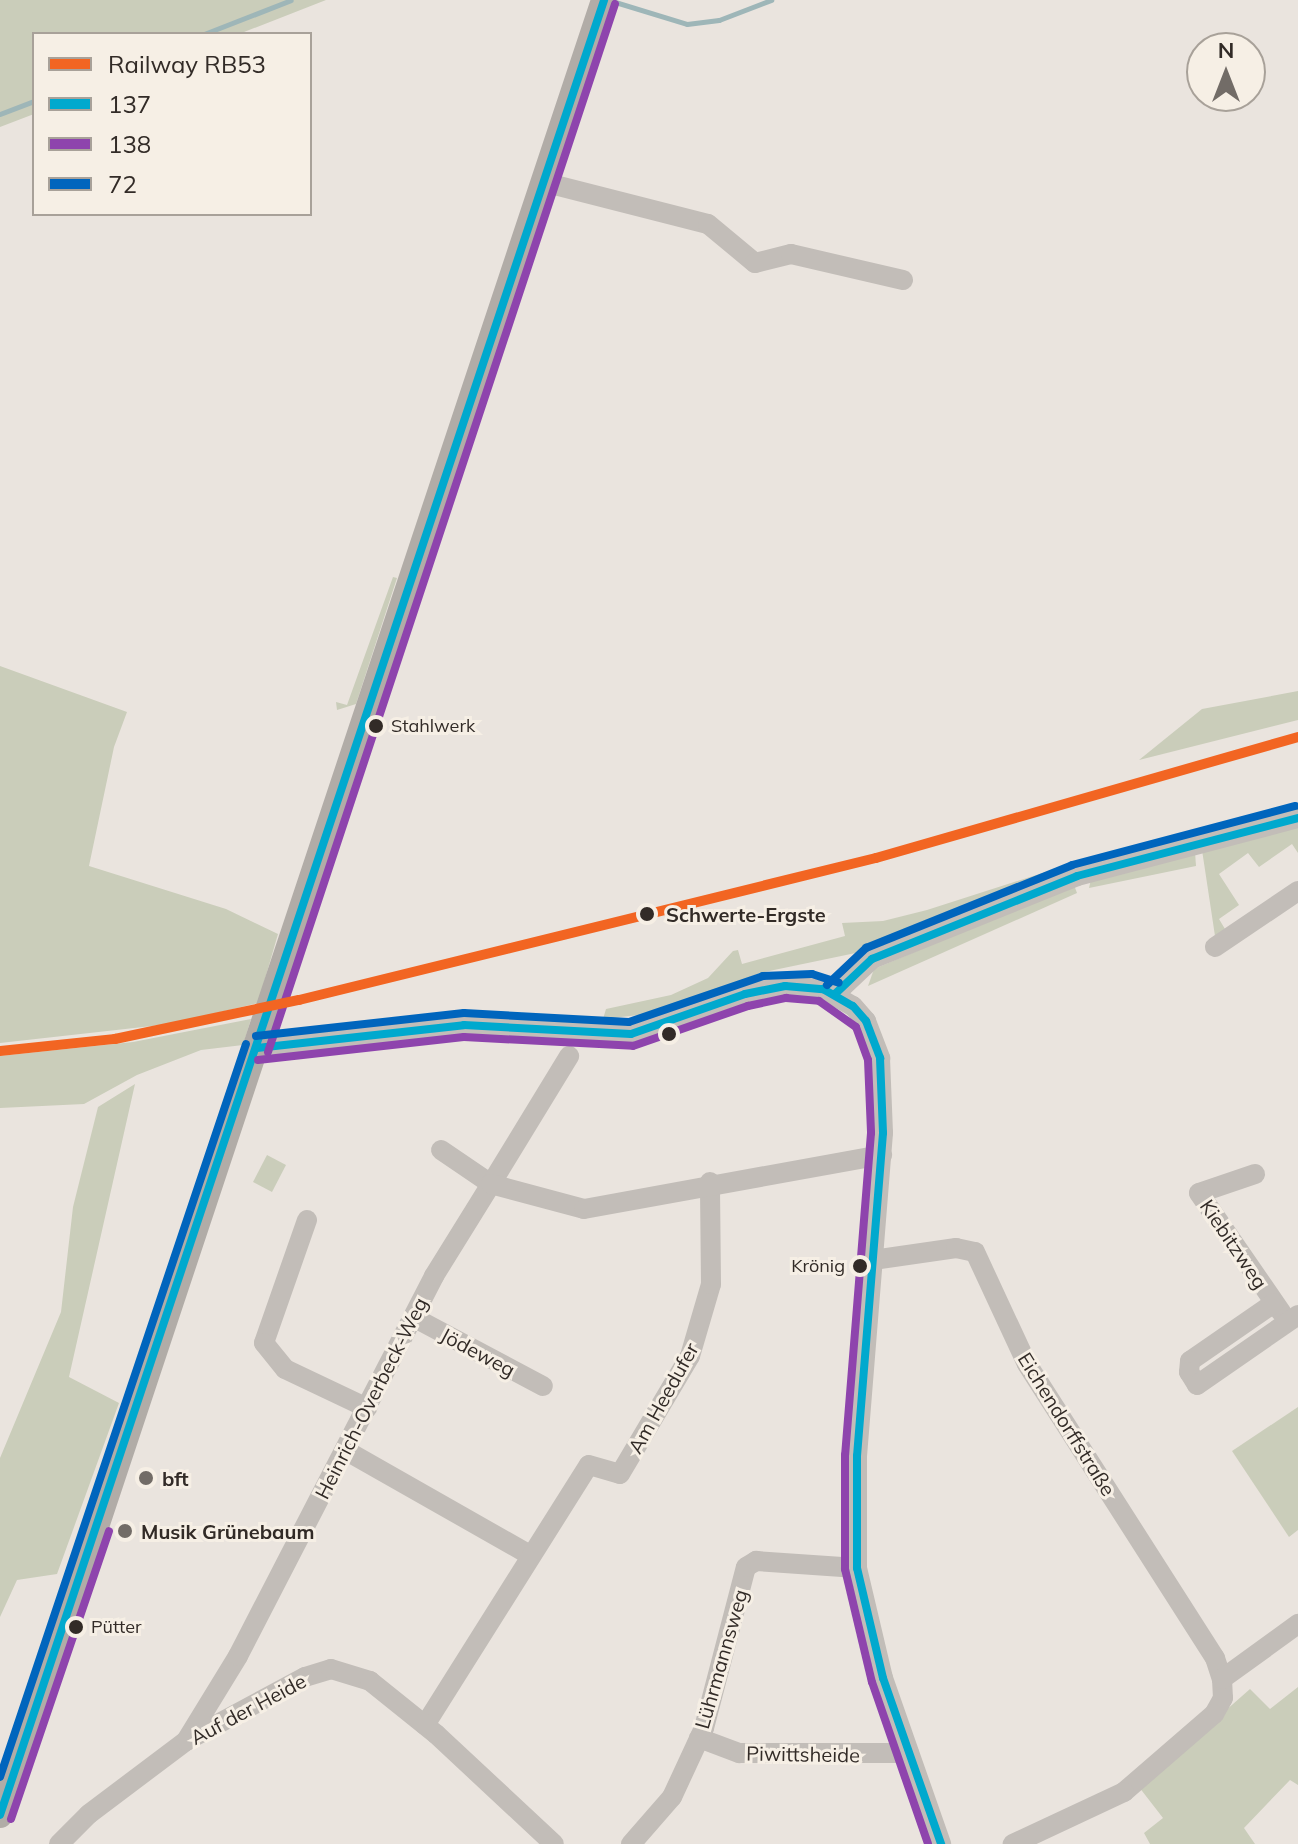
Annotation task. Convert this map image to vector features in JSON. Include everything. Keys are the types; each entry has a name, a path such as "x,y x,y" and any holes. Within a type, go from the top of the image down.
{"main road":[{"path":"0,1815 602,5"}],"street":[{"path":"543,182 708,224 755,263 791,254 903,280"},
{"path":"835,994 872,959 1063,881 1151,853 1298,818"},
{"path":"1215,947 1298,891"},
{"path":"257,1048 464,1025 631,1034 765,988 811,986 835,994 853,1006 874,1038 882,1084 882,1155 857,1456 857,1568 868,1626 941,1844"},
{"name":"Heinrich-Overbeck-Weg","path":"186,1741 238,1656 413,1317 569,1056"},
{"path":"441,1150 491,1184 584,1209 685,1191 710,1182 882,1155"},
{"name":"Kiebitzweg","path":"1255,1174 1199,1193 1274,1303 1293,1318 1197,1385 1189,1372 1190,1361 1274,1303"},
{"name":"Am Heedufer","path":"425,1725 528,1554 589,1465 620,1474 690,1356 711,1284 710,1182"},
{"path":"307,1220 264,1343 285,1369 367,1408"},
{"name":"Eichendorffstraße","path":"873,1260 956,1248 975,1252 1027,1364 1215,1658 1222,1679"},
{"name":"Jödeweg","path":"413,1317 543,1386"},
{"path":"345,1450 528,1554"},
{"name":"Lührmannsweg","path":"631,1844 672,1797 699,1738 746,1567 756,1561 857,1568"},
{"path":"1013,1844 1124,1792 1214,1714 1223,1698 1222,1679 1298,1624"},
{"name":"Auf der Heide","path":"59,1844 89,1814 186,1741 305,1677 331,1669 370,1681 425,1725 554,1844"},
{"name":"Piwittsheide","path":"699,1738 739,1753 909,1753"}],"green space":[{"path":"0,0 326,0 244,32 32,32 32,115 0,127"},
{"path":"393,577 397,578 356,704 337,710 336,702 347,705"},
{"path":"0,666 127,712 114,747 89,866 226,909 278,934 258,1003 170,1024 0,1043"},
{"path":"1298,691 1298,720 1139,760 1202,709"},
{"path":"1298,827 1298,853 1292,844 1259,867 1248,853 1219,874 1239,905 1219,919 1225,929 1215,936 1202,850"},
{"path":"1195,852 1196,866 1089,888 1092,875"},
{"path":"1089,858 1091,863 870,950 760,973 657,1013 603,1019 606,1009 671,995 708,978 733,951 738,950 742,964 845,936 842,923 883,921 927,910"},
{"path":"1074,885 1077,893 868,986 874,969"},
{"path":"251,1019 243,1045 201,1050 137,1075 84,1104 0,1108 0,1056 133,1042"},
{"path":"135,1084 69,1377 119,1403 57,1574 17,1580 0,1617 0,1458 61,1312 73,1207 98,1107"},
{"path":"267,1155 286,1165 272,1192 253,1182"},
{"path":"1298,1407 1298,1530 1289,1537 1232,1451"},
{"path":"1298,1687 1298,1785 1290,1780 1244,1828 1255,1844 1150,1844 1144,1833 1163,1818 1139,1787 1250,1689 1270,1709"}],"waterway":[{"path":"209,32 291,0"},
{"path":"612,1 687,24 719,20 771,0"},
{"path":"0,114 32,102"}],"rail line":[{"name":"RB53","path":"0,1051 115,1039 299,1000 876,858 1298,737"}],"transit line":[{"name":"137","path":"0,1815 604,0"},
{"name":"138","path":"268,1052 615,4"},
{"name":"72","path":"827,985 866,948 1072,865 1295,806"},
{"name":"137","path":"835,994 872,959 1077,876 1298,818"},
{"name":"72","path":"256,1036 464,1013 629,1022 763,976 812,974 839,983"},
{"name":"137","path":"257,1048 464,1025 631,1034 745,994 785,986 823,989 853,1006 866,1021 880,1058 883,1133 857,1456 857,1568 883,1678 941,1844"},
{"name":"138","path":"258,1060 464,1037 633,1046 748,1006 786,998 819,1001 856,1027 868,1060 871,1133 845,1455 845,1569 872,1682 928,1844"},
{"name":"72","path":"0,1777 246,1044"},
{"name":"138","path":"11,1819 109,1531"}],"place":[{"name":"Stahlwerk","path":"376,726"},
{"name":"Schwerte-Ergste","path":"647,914"},
{"name":"Krönig","path":"860,1266"},
{"name":"bft","path":"146,1478"},
{"name":"Musik Grünebaum","path":"125,1531"},
{"name":"Pütter","path":"76,1627"}]}
